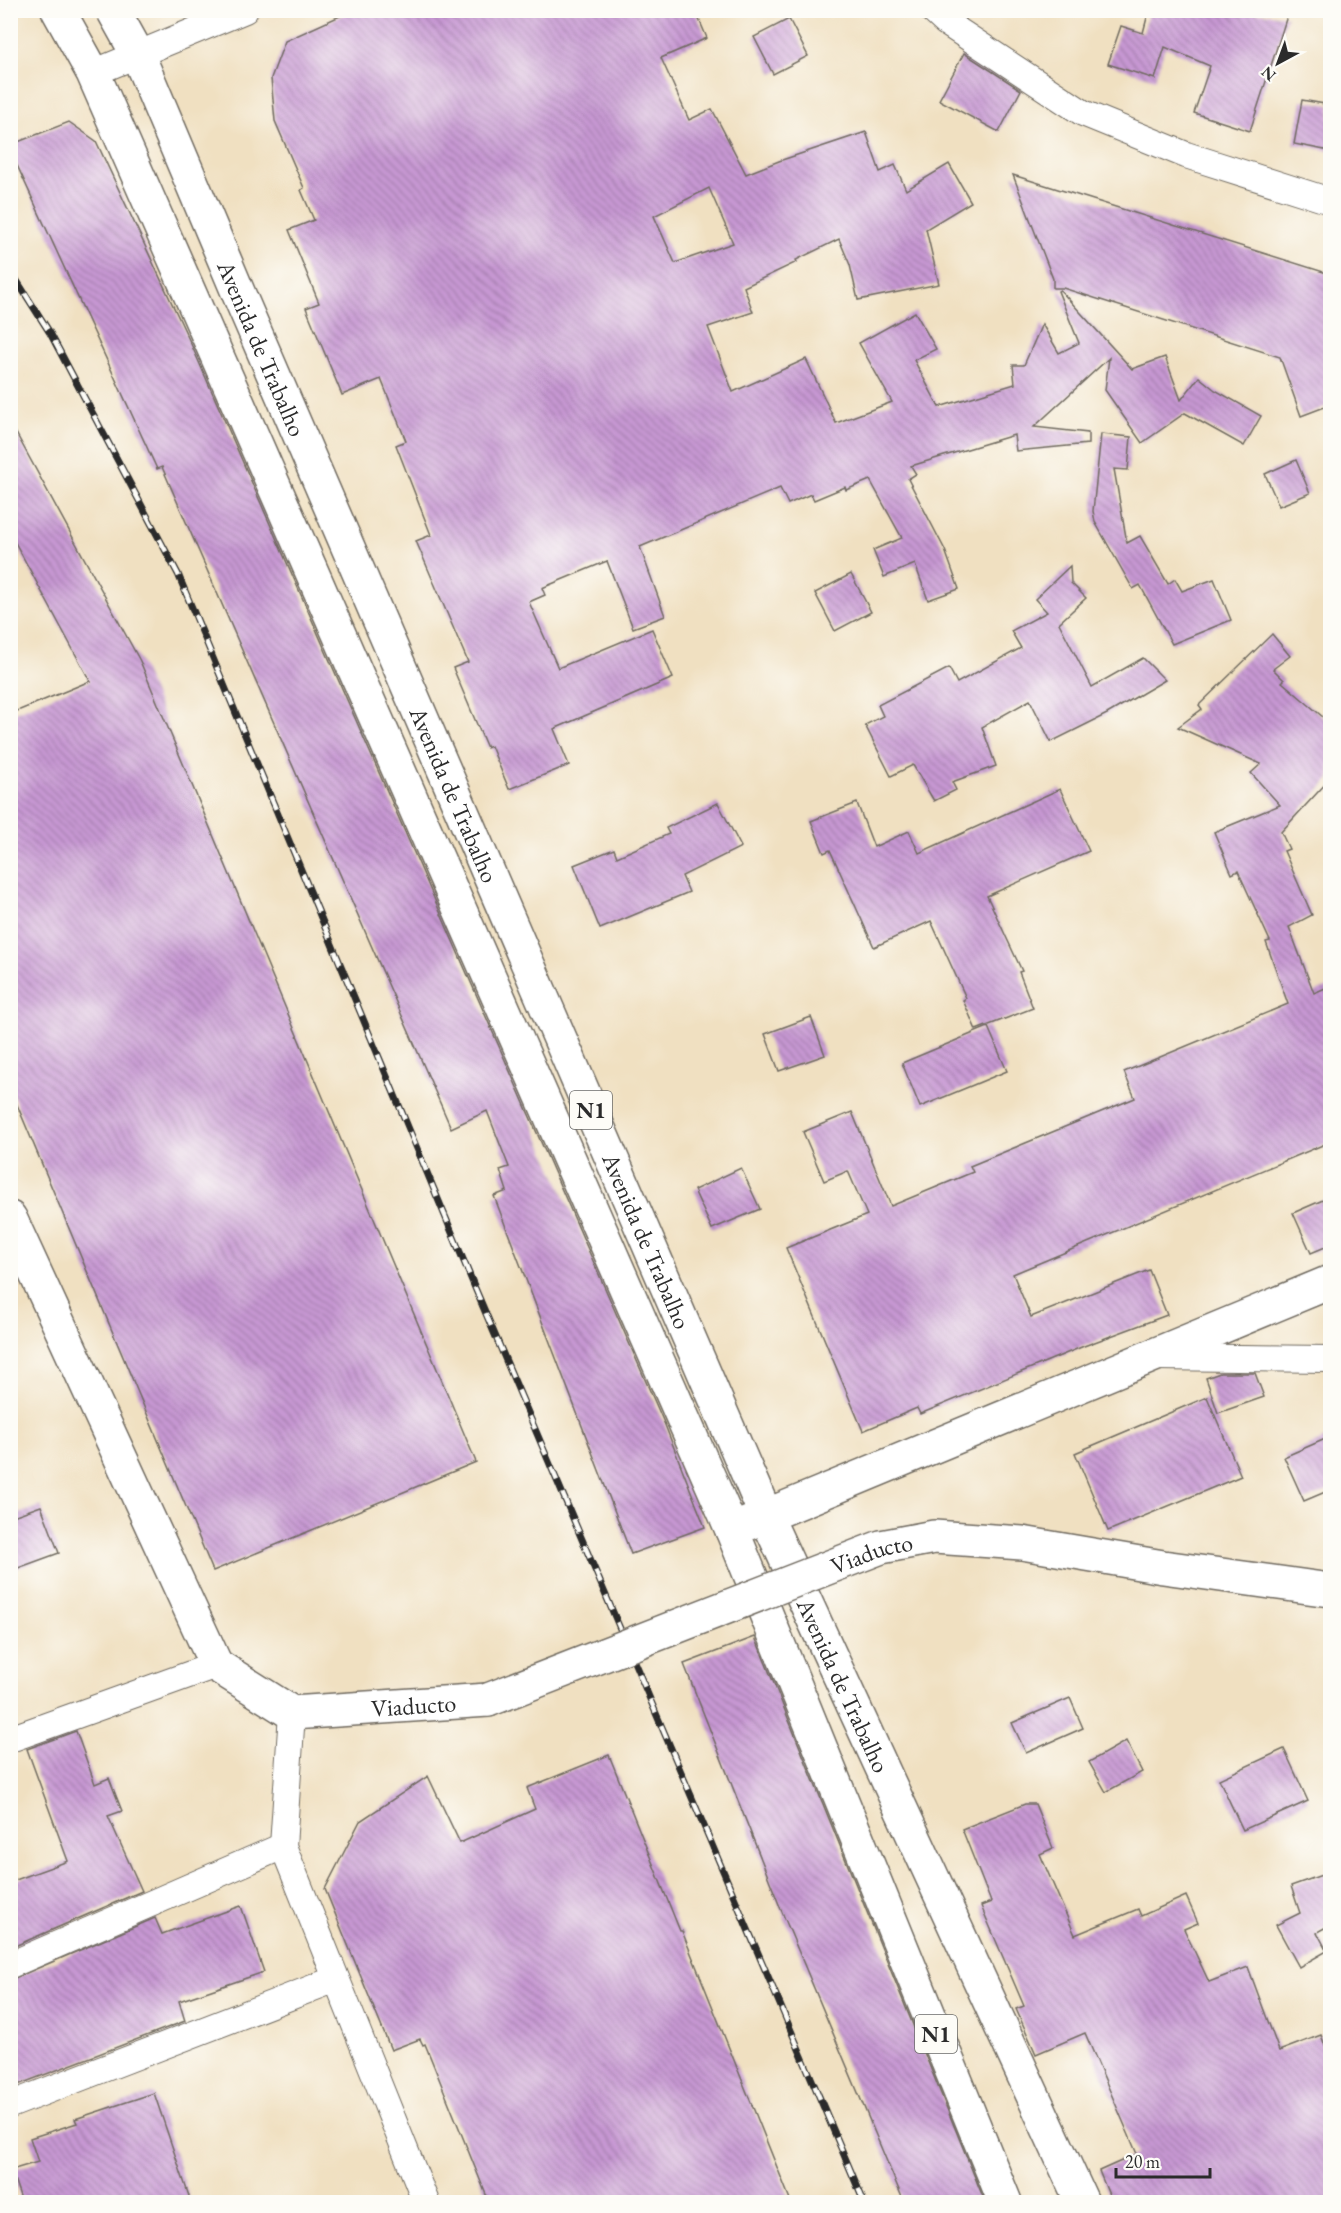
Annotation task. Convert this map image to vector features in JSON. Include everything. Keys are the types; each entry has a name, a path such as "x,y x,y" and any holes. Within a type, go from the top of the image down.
{"main road":[{"name":"Avenida de Trabalho","path":"58,10 93,73 732,1530 1005,2202"},
{"name":"Avenida de Trabalho","path":"113,10 138,55 247,315 766,1516 1082,2202"},
{"path":"10,1218 216,1665 292,1713"},
{"path":"732,1530 1330,1282"},
{"name":"Viaducto","path":"292,1713 488,1700 881,1547 934,1537 1022,1544 1163,1567 1330,1590"}],"street":[{"path":"932,10 945,22 1083,113 1186,155 1330,201"},
{"path":"93,73 231,13"},
{"path":"1150,1357 1330,1359"},
{"path":"10,1739 216,1665"},
{"path":"292,1713 283,1846 426,2202"},
{"path":"10,1965 283,1846"},
{"path":"10,2105 336,1979"}],"building":[{"path":"353,10 695,10 707,38 661,58 689,120 712,109 746,174 866,132 880,172 895,165 906,190 949,164 971,202 926,229 939,284 858,300 850,265 839,239 744,287 753,312 708,327 733,392 806,359 836,423 892,402 859,343 915,312 936,349 914,360 939,407 1015,384 1013,365 1024,365 1042,324 1059,353 1079,343 1058,291 1060,290 1132,369 1165,357 1181,400 1199,377 1215,390 1261,416 1244,446 1185,413 1142,443 1105,390 1109,358 1034,427 1088,433 1088,444 1016,451 1014,435 911,466 916,474 908,479 945,550 959,589 928,600 915,564 884,577 873,550 902,538 870,480 846,490 845,487 814,500 811,494 788,504 780,488 640,547 665,616 633,628 607,561 542,588 545,595 529,602 558,668 652,629 673,678 554,729 569,765 509,789 491,746 487,748 453,668 468,662 416,541 431,535 396,445 406,441 381,379 342,395 306,308 319,303 289,230 314,220 301,190 304,188 275,121 271,78 285,41","holes":["709,188 733,243 675,263 654,216"]},
{"path":"1149,10 1233,10 1287,16 1250,131 1194,113 1210,66 1165,47 1155,79 1108,64 1121,26 1143,33"},
{"path":"789,19 808,56 773,74 754,37"},
{"path":"964,53 1021,90 999,132 939,100"},
{"path":"1302,100 1330,105 1330,151 1294,144"},
{"path":"69,122 96,141 191,344 665,1425 705,1527 631,1554 494,1196 507,1191 500,1170 509,1167 487,1111 451,1128 162,467 157,469 10,150 10,145"},
{"path":"1013,175 1330,274 1330,405 1301,416 1280,357 1063,288 1053,288 1053,279"},
{"path":"10,422 140,661 476,1462 213,1571 10,1088 10,714 90,681 10,533"},
{"path":"1101,434 1131,437 1128,470 1114,469 1127,543 1140,536 1168,584 1175,579 1182,591 1214,579 1231,620 1172,644 1140,585 1133,589 1095,522 1093,511"},
{"path":"1296,460 1310,493 1279,506 1265,474"},
{"path":"1070,566 1071,583 1086,598 1059,623 1092,687 1143,658 1165,680 1107,714 1051,742 1030,700 982,727 996,766 952,782 956,790 934,801 913,765 891,776 865,725 883,716 878,705 949,668 957,683 1021,648 1011,631 1047,612 1035,599"},
{"path":"851,574 871,612 835,631 815,593"},
{"path":"1272,634 1290,656 1273,669 1284,680 1282,682 1330,723 1330,779 1281,832 1289,849 1284,851 1312,915 1289,927 1314,993 1330,986 1330,1142 1013,1274 1031,1317 1149,1270 1167,1315 1084,1346 920,1414 917,1408 863,1431 786,1248 867,1215 848,1171 824,1181 803,1132 852,1112 891,1206 973,1172 970,1166 1135,1098 1124,1072 1288,1004 1266,942 1270,941 1238,871 1232,874 1214,832 1280,805 1251,773 1261,764 1178,727 1202,709 1199,705"},
{"path":"1060,789 1089,851 987,896 1022,971 1019,972 1033,1008 976,1030 963,1000 966,998 931,921 874,947 830,850 824,853 811,821 857,803 874,847 909,831 919,853"},
{"path":"718,803 741,847 682,876 689,892 600,929 574,865 614,849 617,857 669,834 666,828"},
{"path":"811,1017 825,1055 779,1071 765,1034"},
{"path":"988,1027 1007,1071 920,1107 902,1063"},
{"path":"741,1168 760,1209 712,1229 694,1190"},
{"path":"1330,1197 1330,1245 1311,1253 1293,1213"},
{"path":"1220,1373 1255,1373 1264,1397 1218,1413 1206,1378"},
{"path":"1207,1397 1241,1476 1108,1531 1075,1453"},
{"path":"1330,1437 1330,1490 1304,1501 1284,1457"},
{"path":"41,1506 59,1553 10,1571 10,1517"},
{"path":"755,1637 985,2202 904,2202 782,1912 684,1664"},
{"path":"1070,1698 1083,1728 1026,1753 1012,1723"},
{"path":"76,1731 95,1784 109,1778 122,1811 108,1816 142,1891 10,1948 10,1882 68,1861 27,1749"},
{"path":"1126,1741 1142,1772 1106,1792 1089,1762"},
{"path":"1284,1749 1308,1801 1243,1830 1219,1779"},
{"path":"609,1755 791,2202 489,2202 425,2044 423,2045 420,2039 391,2050 325,1889 360,1821 428,1776 460,1843 535,1809 527,1788"},
{"path":"1025,1804 1035,1804 1053,1848 1040,1854 1075,1935 1138,1909 1141,1916 1186,1896 1198,1923 1184,1929 1209,1982 1248,1967 1279,2051 1321,2035 1330,2059 1330,2202 1112,2202 1099,2171 1137,2154 1085,2033 1036,2054 1016,2009 1024,2006 981,1906 991,1902 962,1829"},
{"path":"1330,1872 1330,1925 1317,1932 1327,1951 1299,1967 1276,1925 1300,1913 1291,1886"},
{"path":"241,1906 264,1972 179,2001 185,2021 10,2088 10,1980 155,1918 162,1934"},
{"path":"154,2093 191,2202 22,2202 11,2170 38,2162 30,2138 77,2123 75,2119"}],"railway":[{"path":"10,270 50,333 178,574 475,1288 864,2202"}]}
